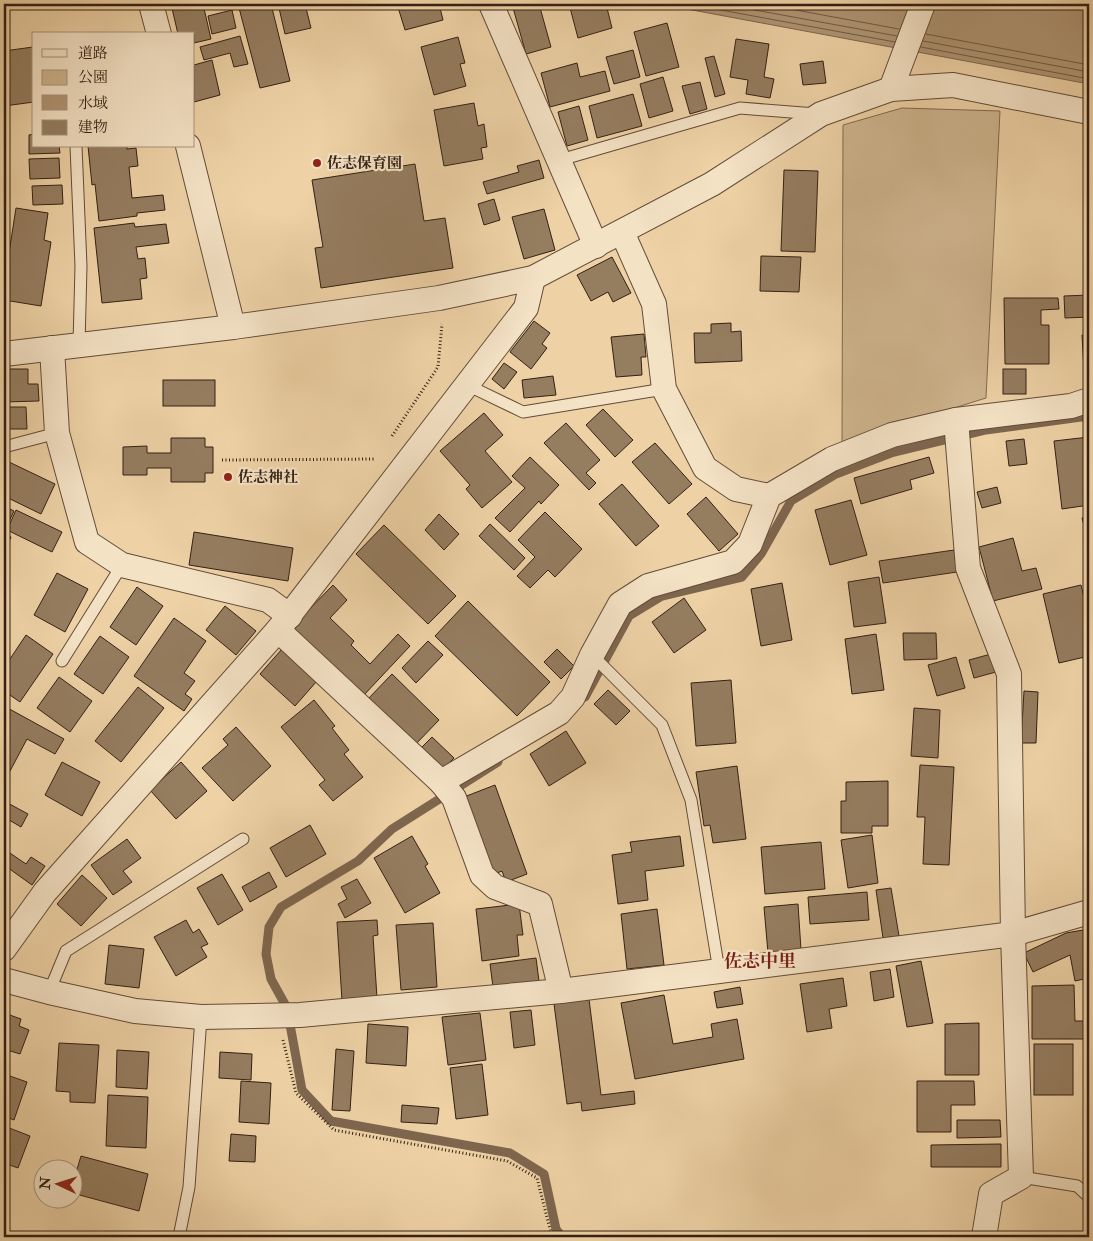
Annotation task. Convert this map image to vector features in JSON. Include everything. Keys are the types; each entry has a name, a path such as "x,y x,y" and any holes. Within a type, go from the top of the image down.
{"street":[{"path":"151,4 158,32"},
{"path":"491,4 596,246"},
{"path":"891,89 923,4"},
{"path":"4,354 233,327 439,298 533,278 712,184 821,114 891,89 954,85 1089,112"},
{"path":"188,148 233,327"},
{"path":"622,232 654,304 664,389 705,468 736,489 769,496"},
{"path":"4,949 45,892 284,623 526,308 533,278"},
{"path":"52,348 57,433 87,542 122,565 268,600 284,623 448,790 482,875 495,887 540,904 561,991"},
{"path":"448,790 559,713 600,664 620,604 648,586 733,562 750,544 769,496 832,459 892,435 956,420 1071,406 1089,400"},
{"path":"956,420 968,568 1009,674 1013,934 1021,1177 991,1194 984,1237"},
{"path":"4,980 135,1011 201,1017 288,1015 561,991 1013,934 1089,912"}],"lane":[{"path":"560,160 740,108 821,114"},
{"path":"76,148 81,266 79,345"},
{"path":"467,385 523,412 664,389"},
{"path":"4,447 57,433"},
{"path":"62,661 122,565"},
{"path":"600,664 662,725 691,800 720,971"},
{"path":"49,992 66,951 243,839"},
{"path":"179,1237 189,1187 201,1017"},
{"path":"1021,1177 1077,1186 1089,1197"}],"path":[{"path":"387,444 438,367 442,329 439,298"},
{"path":"222,460 376,459 382,452"},
{"path":"288,1015 296,1093 334,1130 507,1161 537,1178 552,1237"},
{"path":"562,1237 569,1232 572,1237"}],"green space":[{"path":"902,108 1000,111 986,398 842,443 843,125"}],"water":[{"path":"660,4 1089,4 1089,84"}],"building":[{"path":"171,4 203,4 211,39 195,43 195,32 178,32"},
{"path":"238,4 271,4 290,81 260,88"},
{"path":"305,4 311,28 285,34 279,8"},
{"path":"397,4 439,4 443,20 405,30"},
{"path":"512,4 539,4 551,47 526,54"},
{"path":"569,4 606,4 612,28 578,38"},
{"path":"232,10 236,28 212,34 208,16"},
{"path":"667,23 679,67 646,76 634,32"},
{"path":"240,36 248,64 234,67 230,53 204,60 200,47"},
{"path":"458,37 465,63 460,64 466,86 434,95 421,47"},
{"path":"736,39 769,44 764,77 774,79 770,98 746,94 748,80 730,77"},
{"path":"32,47 32,102 4,106 4,51"},
{"path":"633,50 640,77 614,84 606,57"},
{"path":"714,56 725,94 715,97 705,58"},
{"path":"212,60 220,95 195,102 195,65"},
{"path":"823,61 826,83 803,85 800,64"},
{"path":"577,63 580,77 605,71 610,91 550,107 541,73"},
{"path":"663,77 673,111 649,118 640,84"},
{"path":"700,82 707,109 690,114 682,86"},
{"path":"633,94 642,126 597,138 589,106"},
{"path":"474,103 478,126 484,124 487,147 481,148 483,159 444,166 434,110"},
{"path":"579,106 588,140 567,146 558,112"},
{"path":"32,134 32,148 59,148 60,153 29,154 29,135"},
{"path":"88,148 136,148 138,166 129,167 132,198 163,195 165,210 137,213 137,216 99,221 95,184 92,185"},
{"path":"59,158 60,178 30,179 29,159"},
{"path":"539,160 544,178 487,194 483,182 519,172 517,166"},
{"path":"415,164 424,221 445,218 453,268 321,288 315,248 323,247 312,180"},
{"path":"784,170 818,171 815,252 781,251"},
{"path":"62,185 63,204 33,205 32,186"},
{"path":"494,199 500,220 484,225 478,204"},
{"path":"16,208 48,213 44,240 51,242 41,306 4,300 4,285"},
{"path":"544,209 555,250 524,259 512,217"},
{"path":"134,223 135,227 166,224 169,243 136,247 138,259 145,258 147,278 140,279 142,299 102,303 94,228"},
{"path":"761,256 801,257 799,292 760,291"},
{"path":"612,257 631,293 613,302 608,292 591,301 577,275"},
{"path":"1089,295 1089,317 1065,318 1064,296"},
{"path":"1004,298 1058,298 1059,309 1041,310 1041,325 1049,325 1049,364 1005,364"},
{"path":"534,321 550,333 542,344 547,348 531,369 510,352"},
{"path":"731,323 731,332 741,331 742,361 695,363 694,333 711,333 711,324"},
{"path":"644,334 646,357 641,357 642,375 616,377 611,337"},
{"path":"1082,335 1089,335 1089,370 1084,370"},
{"path":"504,363 517,372 504,389 492,379"},
{"path":"4,369 28,369 28,384 38,384 39,401 4,402"},
{"path":"1003,369 1026,369 1026,394 1003,394"},
{"path":"553,376 556,395 524,398 522,380"},
{"path":"163,380 215,380 215,406 163,406"},
{"path":"4,407 26,407 27,429 4,429"},
{"path":"603,409 633,440 615,457 586,425"},
{"path":"484,413 503,435 485,451 512,482 482,508 466,489 470,485 440,451"},
{"path":"566,423 600,460 586,473 596,483 589,490 544,443"},
{"path":"1089,437 1089,505 1062,509 1054,441"},
{"path":"171,438 205,438 205,447 213,447 213,473 205,473 205,482 171,482 171,468 147,468 147,475 123,475 123,447 147,446 147,453 171,453"},
{"path":"1024,439 1027,464 1009,466 1006,441"},
{"path":"655,443 692,484 669,504 632,462"},
{"path":"530,457 559,485 541,504 539,501 510,532 495,518 525,488 512,476"},
{"path":"929,457 934,473 910,480 912,489 861,504 854,478"},
{"path":"7,461 55,484 41,514 4,496 4,469"},
{"path":"622,484 659,526 636,546 599,504"},
{"path":"997,487 1001,503 982,508 977,492"},
{"path":"706,497 738,534 719,551 687,514"},
{"path":"851,500 867,555 830,565 815,510"},
{"path":"4,506 14,511 4,532"},
{"path":"16,510 62,532 52,552 7,530"},
{"path":"545,512 582,549 555,577 548,570 530,588 517,576 535,557 518,540"},
{"path":"439,514 459,534 444,550 425,530"},
{"path":"1089,516 1089,545 1082,518"},
{"path":"490,524 525,558 514,570 479,536"},
{"path":"384,525 456,596 428,624 356,554"},
{"path":"194,532 293,548 288,581 189,565"},
{"path":"4,534 11,537 4,553"},
{"path":"1013,538 1022,571 1036,568 1042,589 993,601 979,547"},
{"path":"954,550 957,572 883,583 879,561"},
{"path":"57,573 88,589 65,632 34,615"},
{"path":"879,577 886,623 854,627 848,582"},
{"path":"782,583 792,640 761,646 751,589"},
{"path":"333,585 347,600 330,618 354,641 351,645 370,664 398,634 410,646 363,696 292,627"},
{"path":"1081,585 1089,619 1089,656 1059,663 1043,594"},
{"path":"137,587 163,606 136,645 110,627"},
{"path":"684,598 706,630 674,653 652,622"},
{"path":"468,601 550,682 517,716 435,636"},
{"path":"225,606 256,631 236,655 206,630"},
{"path":"174,618 206,641 184,673 195,681 185,694 192,699 184,711 134,676"},
{"path":"903,633 936,633 937,659 904,660"},
{"path":"876,634 884,690 852,694 845,639"},
{"path":"26,635 53,654 20,702 4,691 4,668"},
{"path":"100,636 129,657 103,694 74,674"},
{"path":"428,641 443,655 416,683 402,668"},
{"path":"282,649 317,681 295,706 260,674"},
{"path":"557,649 574,666 561,679 544,662"},
{"path":"991,654 996,672 974,678 969,660"},
{"path":"956,657 965,688 937,696 928,665"},
{"path":"1089,665 1089,710 1084,666"},
{"path":"392,674 439,720 414,746 367,700"},
{"path":"59,677 92,701 70,732 37,708"},
{"path":"731,680 736,743 696,746 691,683"},
{"path":"138,687 164,708 121,762 95,741"},
{"path":"608,690 630,711 616,725 594,704"},
{"path":"1024,691 1038,692 1036,743 1021,743"},
{"path":"314,700 335,726 332,728 349,750 344,754 363,777 333,801 319,785 325,780 281,727"},
{"path":"4,706 64,739 55,754 27,739 10,771 4,768"},
{"path":"914,708 940,710 938,758 911,756"},
{"path":"236,727 271,766 233,801 202,768 228,745 223,739"},
{"path":"566,731 586,763 549,786 530,754"},
{"path":"432,737 454,758 442,770 420,749"},
{"path":"62,762 100,782 82,816 45,795"},
{"path":"181,762 207,791 176,819 150,790"},
{"path":"920,765 954,767 949,865 923,864 925,817 917,817"},
{"path":"737,766 746,839 713,843 710,825 704,826 696,772"},
{"path":"888,781 888,826 872,826 872,833 841,833 841,801 846,801 846,782"},
{"path":"495,785 527,874 506,882 502,871 492,875 464,797"},
{"path":"4,801 28,814 21,827 4,817"},
{"path":"310,825 326,854 286,877 270,848"},
{"path":"872,835 878,883 848,888 841,840"},
{"path":"412,836 428,864 425,866 440,893 405,913 374,858"},
{"path":"680,836 684,866 645,871 648,900 618,904 612,855 632,852 630,842"},
{"path":"127,839 141,858 123,871 132,882 113,895 91,865"},
{"path":"821,842 825,889 765,894 761,847"},
{"path":"4,849 26,864 31,857 45,866 32,885 4,865"},
{"path":"269,872 277,887 250,902 242,887"},
{"path":"222,874 243,910 218,925 197,888"},
{"path":"82,875 107,898 81,926 57,904"},
{"path":"357,879 371,903 345,918 338,904 347,899 341,887"},
{"path":"891,888 899,936 883,938 876,890"},
{"path":"867,892 869,920 810,924 808,897"},
{"path":"519,904 523,935 517,935 519,956 482,961 476,909"},
{"path":"798,904 801,950 768,953 764,907"},
{"path":"657,909 664,965 627,969 621,914"},
{"path":"186,920 193,933 199,929 208,944 201,947 207,957 176,976 154,937"},
{"path":"377,920 378,935 373,936 377,998 342,1001 337,922"},
{"path":"433,923 437,987 401,990 396,925"},
{"path":"1089,929 1089,978 1075,981 1070,955 1033,972 1024,953 1066,933"},
{"path":"109,945 144,949 139,988 105,984"},
{"path":"536,958 539,981 493,987 490,964"},
{"path":"921,961 933,1023 907,1027 896,966"},
{"path":"890,969 894,997 874,1001 870,972"},
{"path":"843,978 847,1006 829,1009 832,1028 807,1032 800,984"},
{"path":"1074,985 1075,1021 1089,1021 1089,1039 1032,1039 1032,986"},
{"path":"740,987 743,1004 717,1008 714,992"},
{"path":"664,995 673,1044 713,1037 711,1024 737,1019 744,1059 635,1079 621,1003"},
{"path":"589,999 601,1095 634,1091 635,1104 582,1111 581,1102 567,1104 554,1004"},
{"path":"531,1010 535,1045 514,1048 510,1012"},
{"path":"4,1013 21,1019 19,1026 29,1030 20,1054 4,1049"},
{"path":"480,1013 486,1060 448,1065 442,1017"},
{"path":"979,1023 979,1075 945,1075 945,1024"},
{"path":"368,1024 408,1027 406,1066 366,1063"},
{"path":"59,1043 99,1045 95,1103 70,1102 70,1092 56,1091"},
{"path":"1034,1044 1073,1044 1073,1095 1034,1095"},
{"path":"336,1049 354,1051 350,1111 332,1110"},
{"path":"117,1050 149,1052 147,1089 116,1087"},
{"path":"220,1052 252,1054 251,1080 219,1078"},
{"path":"482,1064 488,1115 456,1119 450,1068"},
{"path":"4,1074 27,1082 14,1120 4,1116"},
{"path":"241,1081 271,1083 269,1124 239,1122"},
{"path":"917,1081 974,1081 975,1105 951,1105 951,1132 917,1132"},
{"path":"108,1095 148,1097 146,1148 106,1146"},
{"path":"402,1105 439,1108 437,1124 401,1122"},
{"path":"957,1120 1000,1120 1001,1137 957,1138"},
{"path":"4,1126 30,1136 18,1168 4,1163"},
{"path":"231,1134 256,1136 255,1162 229,1161"},
{"path":"1001,1144 1001,1167 931,1167 931,1145"},
{"path":"81,1156 148,1174 139,1211 82,1196 82,1158"}],"waterway":[{"path":"585,697 629,616 662,596 742,577 761,554 791,501 836,474 891,453 986,430 1081,417 1089,414"},
{"path":"498,762 392,829 358,861 281,907 269,927 266,954 271,979 287,1008 302,1090 331,1121 510,1153 544,1174 556,1229 562,1237"}],"place":[{"name":"佐志保育園","path":"317,163"},
{"name":"佐志神社","path":"228,477"}],"district":[{"name":"佐志中里","path":"760,961"}]}
